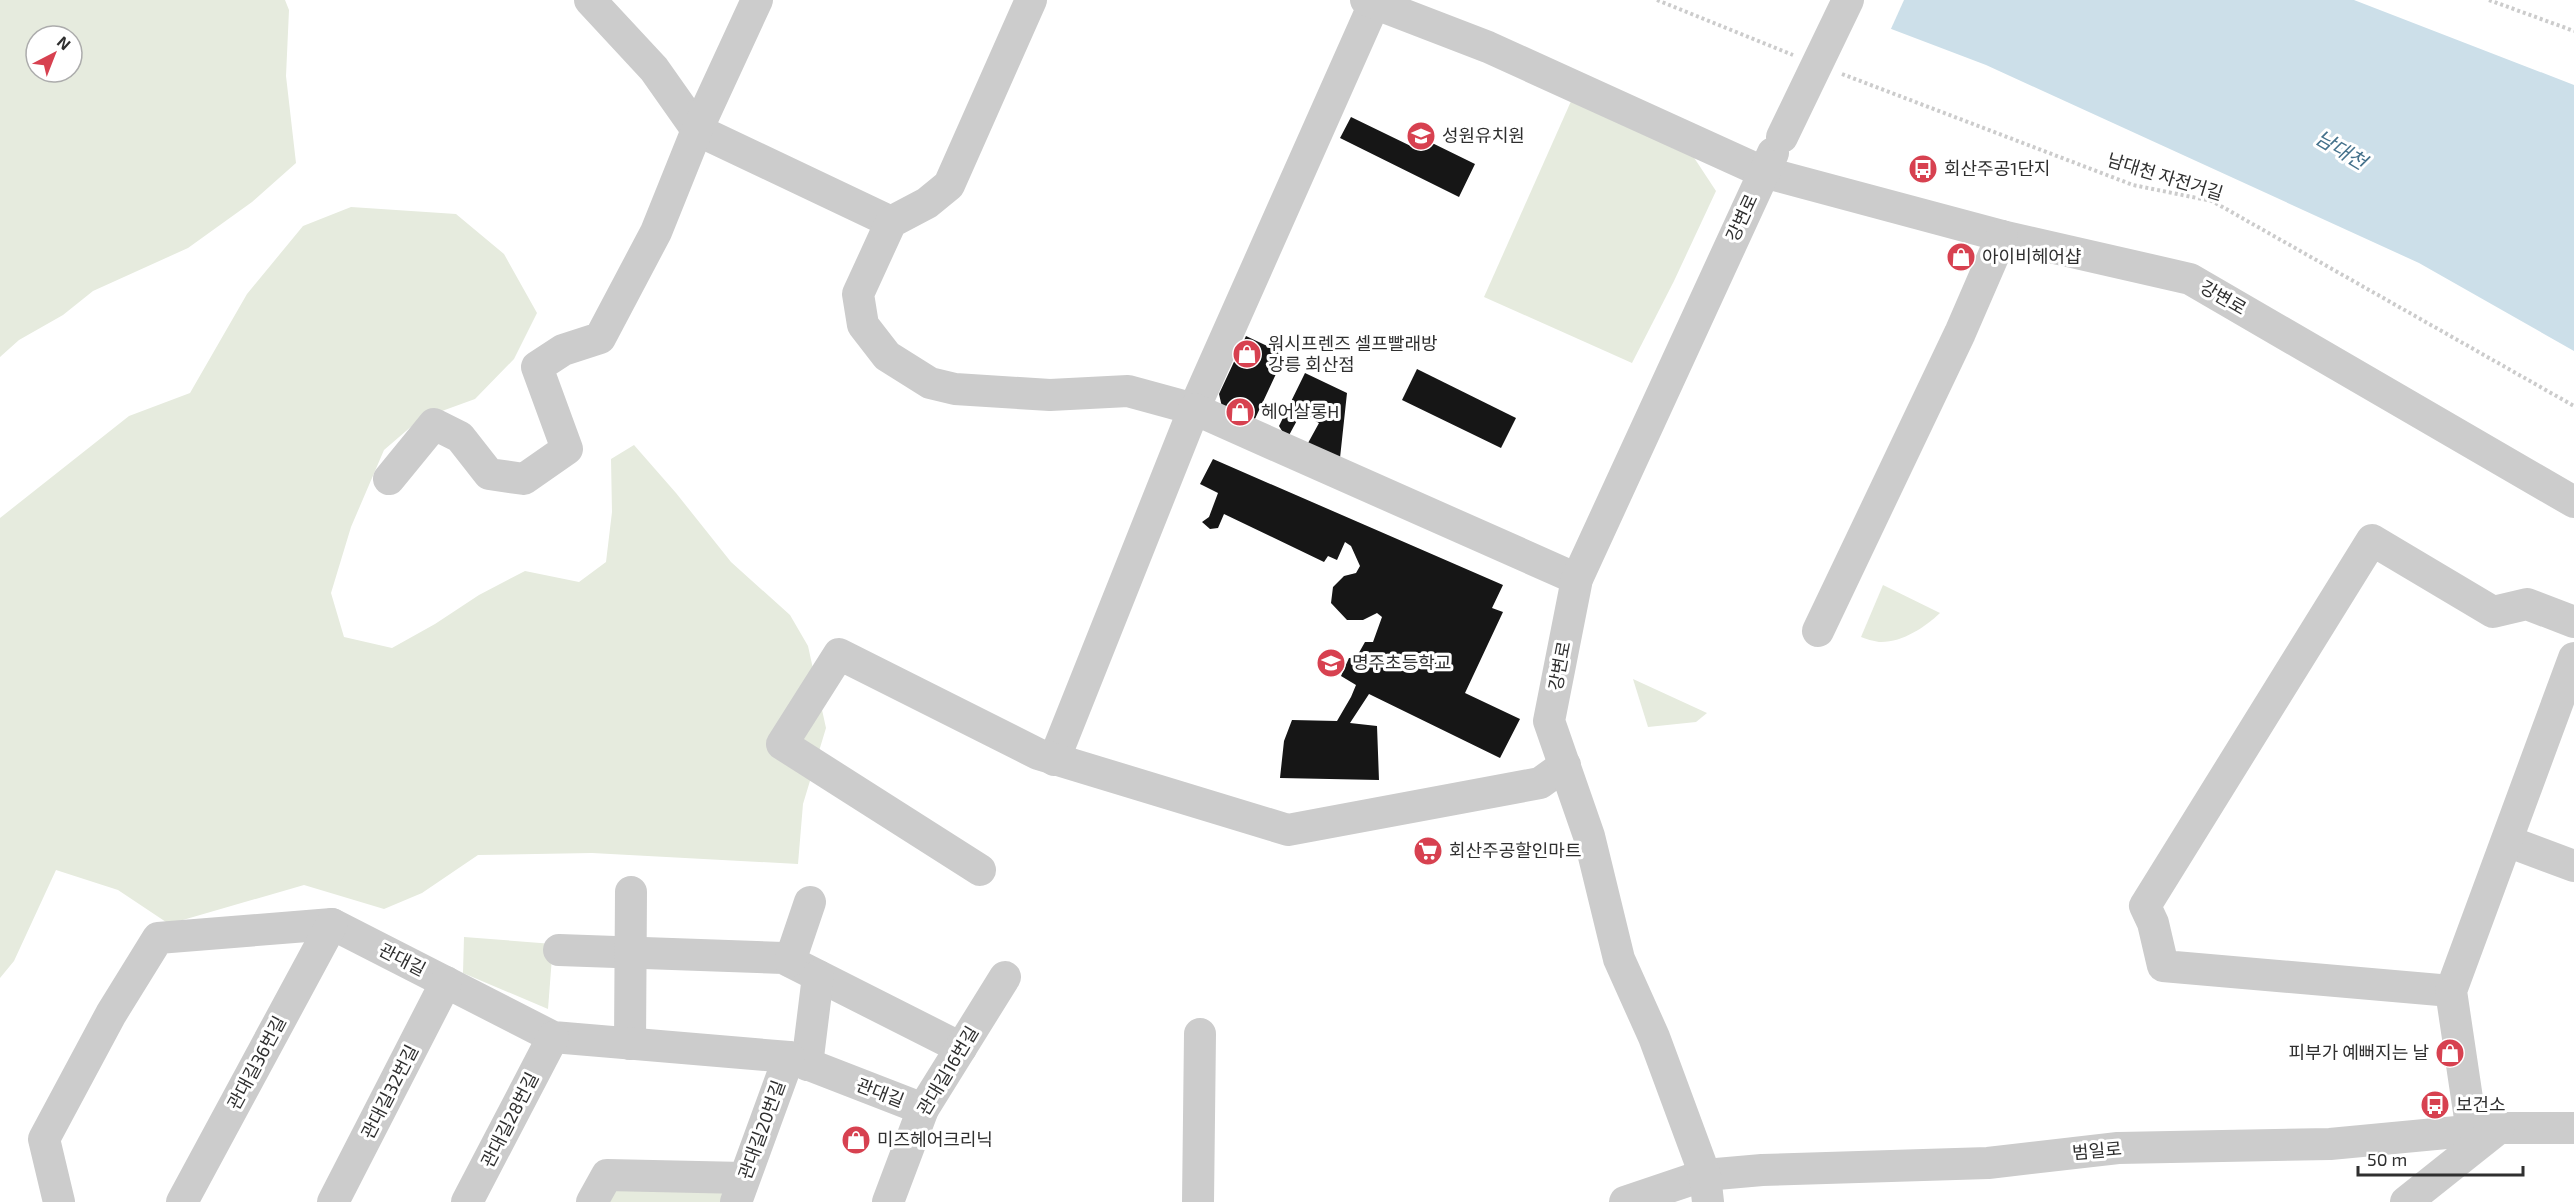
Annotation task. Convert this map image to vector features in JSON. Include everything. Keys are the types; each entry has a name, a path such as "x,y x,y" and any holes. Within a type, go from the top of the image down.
{"street":[{"path":"590,0 654,69 697,129 891,222"},
{"path":"389,479 434,424 460,437 489,474 524,479 567,449 537,367 563,350 600,338 656,232 697,129 757,0"},
{"path":"1031,0 949,185 927,203 891,222 858,294 863,325 887,356 930,383 955,389 1050,395 1128,391 1194,409 1577,579"},
{"name":"강변로","path":"1707,1188 1654,1037 1619,959 1589,836 1549,721 1577,579 1763,172 1848,0"},
{"path":"1054,760 1194,409 1370,2"},
{"name":"강변로","path":"1370,2 1488,47 1763,172 2002,236 2190,279 2574,502"},
{"path":"1818,630 1960,333 2002,236"},
{"path":"2451,991 2163,966 2153,923 2145,906 2372,540 2493,612 2527,604 2574,622"},
{"path":"980,870 782,744 839,654 1038,754 1288,830 1540,783 1565,765"},
{"path":"2406,1202 2485,1130 2451,991 2574,658"},
{"path":"2507,841 2574,866"},
{"path":"630,1044 631,892"},
{"path":"790,962 810,902"},
{"path":"59,1202 44,1139 111,1014 158,938 332,924"},
{"name":"관대길","path":"332,924 553,1037 798,1061 923,1109"},
{"name":"관대길36번길","path":"182,1202 332,924"},
{"path":"559,950 783,958 961,1048"},
{"name":"관대길20번길","path":"740,1190 798,1061 818,976"},
{"name":"관대길16번길","path":"888,1202 923,1109 1005,977"},
{"name":"관대길32번길","path":"333,1202 446,982"},
{"path":"1198,1202 1200,1034"},
{"name":"관대길28번길","path":"467,1202 553,1037"},
{"name":"범일로","path":"1625,1202 1707,1188 1762,1170 1988,1163 2118,1148 2330,1144 2485,1130 2574,1128"},
{"path":"592,1202 607,1175 740,1190"}],"path":[{"path":"1657,0 1801,58"},
{"path":"2490,0 2574,31"},
{"name":"남대천 자전거길","path":"1834,71 2133,185 2212,201 2574,406"}],"shaded area":[{"path":"0,0 285,0 289,10 286,76 296,163 252,202 188,248 93,291 63,315 19,340 0,357"},
{"path":"1572,99 1689,150 1716,191 1632,363 1484,297"},
{"path":"351,207 456,214 504,254 537,313 514,359 475,399 420,419 384,450 351,527 331,593 344,637 392,648 435,624 479,595 525,571 579,582 606,562 612,512 611,459 634,445 731,562 790,615 808,646 826,728 803,804 798,864 592,853 478,855 422,893 384,909 304,885 169,924 118,890 56,870 14,961 0,978 0,518 129,416 190,393 247,294 303,226"},
{"path":"1883,585 1940,613 1920,629 1896,640 1879,642 1861,637"},
{"path":"1633,679 1707,713 1696,722 1648,727"},
{"path":"464,937 553,944 548,1009 463,973"},
{"path":"607,1175 744,1178 736,1202 592,1202"}],"water":[{"name":"남대천","path":"1815,0 2354,0 2574,85 2574,351 2419,263 1986,65"}],"pier":[{"path":"1812,0 1904,0 1890,31 1814,3"}],"building":[{"path":"1351,117 1419,150 1424,139 1475,164 1459,197 1340,138"},
{"path":"1246,336 1280,352 1276,359 1282,361 1254,421 1222,407 1219,394"},
{"path":"1417,369 1516,418 1501,448 1402,400"},
{"path":"1305,373 1347,393 1340,458 1302,454 1319,423 1301,413 1287,439 1279,426"},
{"path":"1213,459 1503,585 1492,608 1503,612 1465,693 1520,719 1500,758 1369,694 1350,723 1377,726 1379,780 1280,778 1284,741 1292,720 1337,721 1356,685 1341,676 1349,658 1356,658 1365,642 1373,642 1382,617 1377,613 1363,620 1347,620 1331,603 1333,587 1344,576 1356,573 1360,566 1351,546 1345,542 1337,560 1328,556 1324,562 1224,514 1218,528 1210,529 1202,522 1209,517 1218,493 1200,484"}],"place":[{"name":"성원유치원","path":"1421,136"},
{"name":"회산주공1단지","path":"1923,169"},
{"name":"아이비헤어샵","path":"1961,257"},
{"name":"워시프렌즈 셀프빨래방 강릉 회산점","path":"1247,354"},
{"name":"헤어살롱H","path":"1240,412"},
{"name":"명주초등학교","path":"1331,663"},
{"name":"회산주공할인마트","path":"1428,851"},
{"name":"피부가 예뻐지는 날","path":"2450,1053"},
{"name":"보건소","path":"2435,1105"},
{"name":"미즈헤어크리닉","path":"856,1140"}]}
